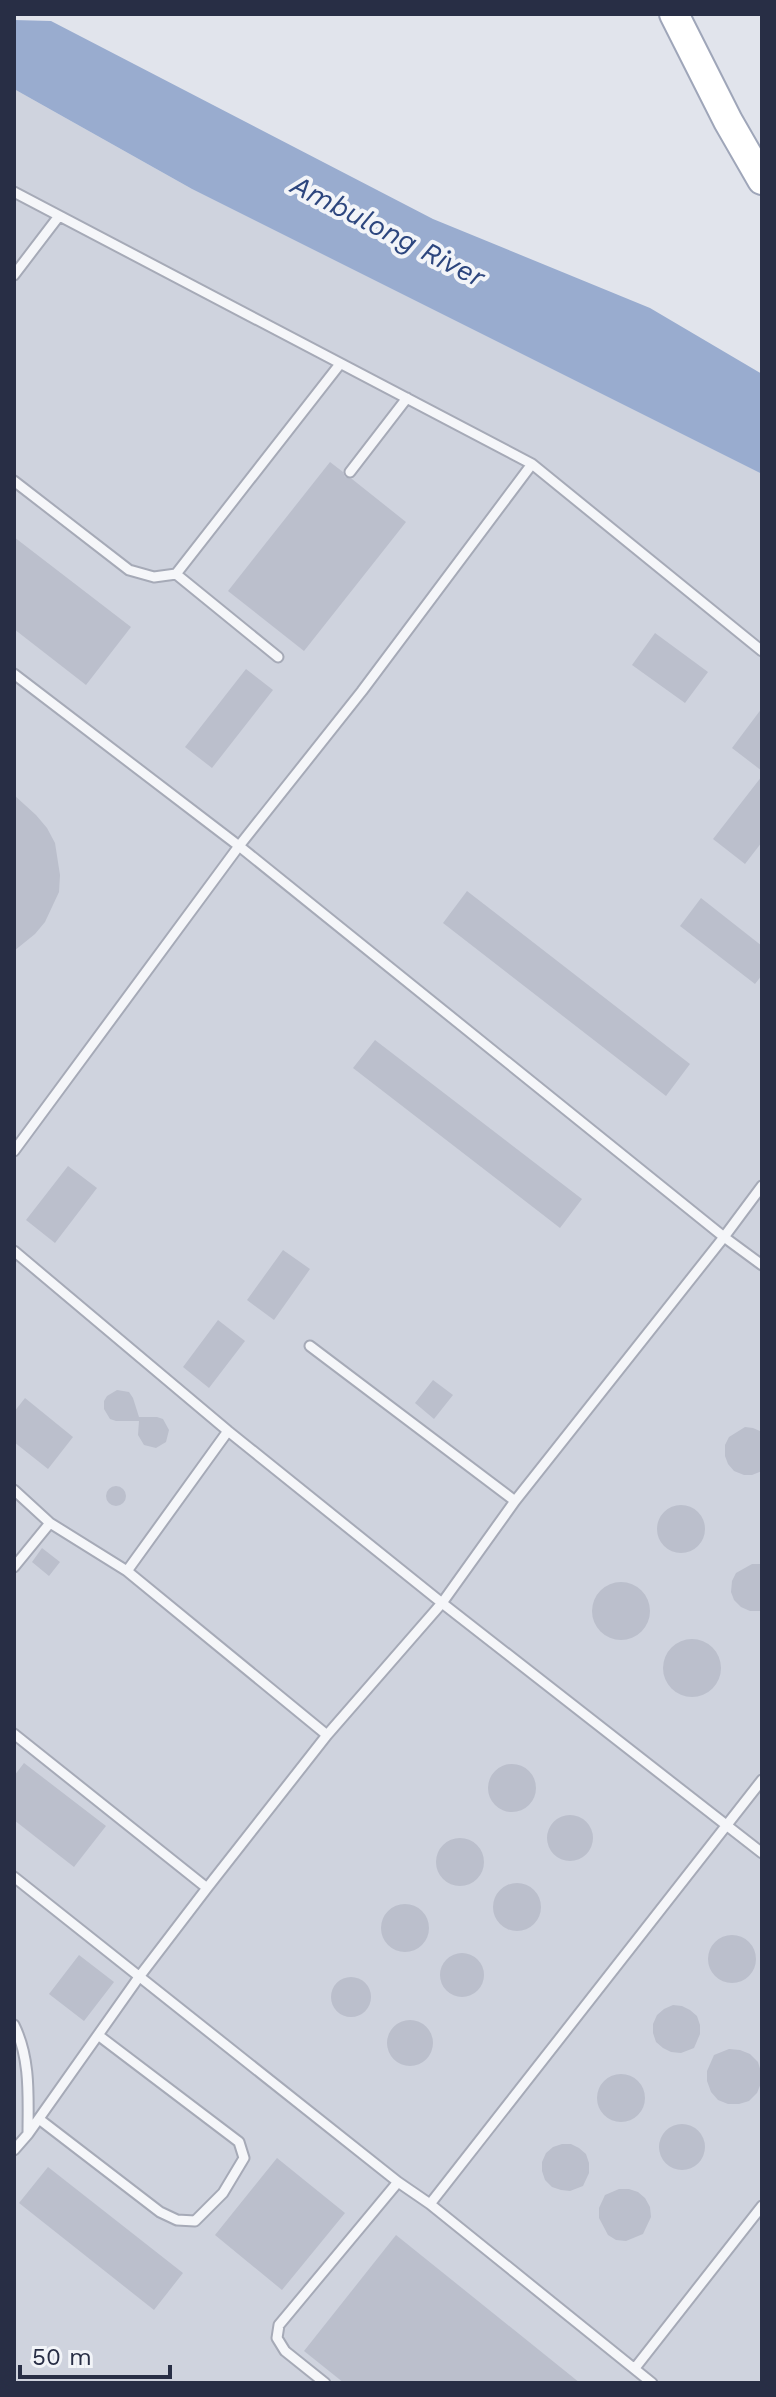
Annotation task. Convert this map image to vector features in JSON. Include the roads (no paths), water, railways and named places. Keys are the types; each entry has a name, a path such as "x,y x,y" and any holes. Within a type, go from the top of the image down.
{"main road":[{"path":"674,14 728,121 762,180"}],"lane":[{"path":"14,192 532,464 762,651"},
{"path":"14,275 59,216"},
{"path":"14,481 129,570 154,577 176,574 340,364"},
{"path":"350,472 407,398"},
{"path":"14,1151 239,846 362,691 532,464"},
{"path":"176,574 278,657"},
{"path":"14,674 239,846 762,1265"},
{"path":"14,2150 207,1888 327,1735 442,1603 515,1501 762,1186"},
{"path":"14,1251 228,1431 762,1853"},
{"path":"310,1346 515,1501"},
{"path":"127,1571 228,1431"},
{"path":"14,1490 50,1523 127,1571 327,1735"},
{"path":"14,1567 50,1523"},
{"path":"14,1734 207,1888"},
{"path":"430,2204 762,1780"},
{"path":"14,1877 652,2383"},
{"path":"14,2025 28,2074 28,2134"},
{"path":"39,2119 160,2212 177,2220 195,2221 223,2193 244,2158 239,2142 98,2035"},
{"path":"325,2383 285,2351 277,2338 279,2325 398,2182"},
{"path":"635,2368 762,2206"}],"water":[{"name":"Ambulong River","path":"14,20 51,21 433,219 650,308 762,374 762,474 192,189 14,89"}]}
